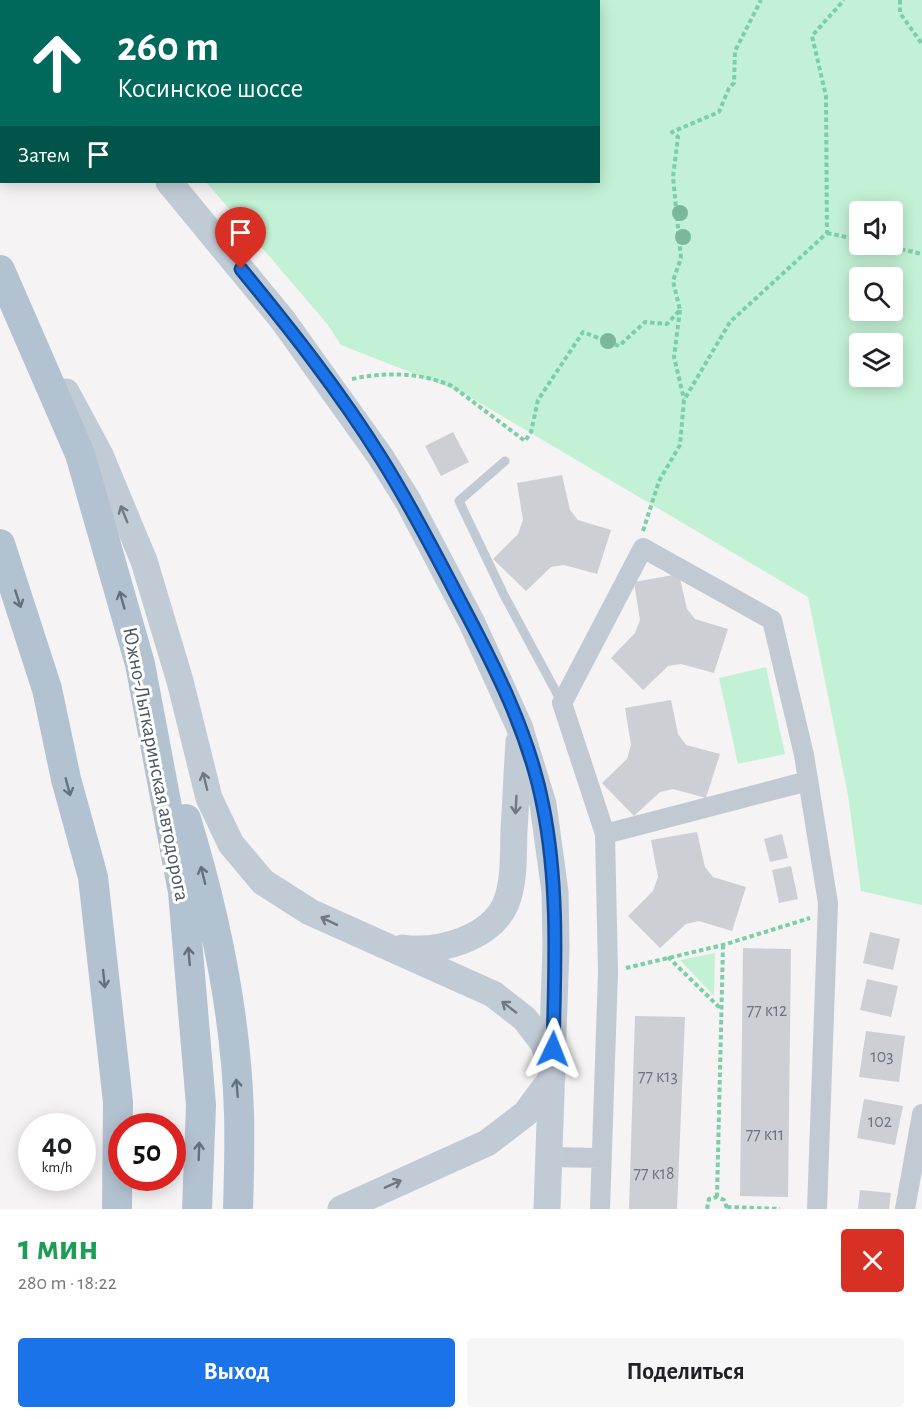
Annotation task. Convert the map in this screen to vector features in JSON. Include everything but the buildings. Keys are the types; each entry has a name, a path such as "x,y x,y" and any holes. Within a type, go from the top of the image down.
{"main road":[{"path":"170,183 271,306 380,456 408,501 472,624 519,726 543,804 555,892 547,1209"},
{"path":"2,274 100,454 144,561 180,681 209,798 231,844 263,882 310,912 493,994 525,1019 544,1044 552,1074 525,1114 487,1143 340,1209"},
{"name":"Южно-Лыткаринская автодорога","path":"2,274 80,454 140,664 183,892 201,1105 197,1209"},
{"path":"0,544 46,689 66,779 93,877 118,1102 117,1209"},
{"path":"140,664 203,874 229,1001 239,1113 238,1209"},
{"path":"382,945 418,951 447,947 482,931 505,905 513,876 519,726"}],"street":[{"path":"600,1209 608,972 604,834 562,703 643,548 772,620 808,781 828,913 817,1209"},
{"path":"604,834 808,781"},
{"path":"905,1209 917,1166 922,1114"},
{"path":"550,1157 602,1158"}],"lane":[{"path":"505,461 459,501 504,595 562,703"}],"path":[{"path":"643,548 643,525 659,481 680,445 684,400 674,357 680,310 673,281 681,258 673,177 678,137 672,132 719,112 729,88 734,83 735,51 761,0"},
{"path":"684,400 730,322 827,233 826,96 812,36 844,0"},
{"path":"900,0 900,14 922,44"},
{"path":"827,233 849,238"},
{"path":"903,250 922,254"},
{"path":"348,380 393,374 439,380 452,386 525,441 531,432 538,400 583,332 619,346 645,322 667,324 680,310"},
{"path":"608,972 723,945 828,913"},
{"path":"717,1197 723,945"},
{"path":"668,957 721,1009"},
{"path":"706,1209 710,1200 717,1197 724,1200 727,1208 780,1209"}],"green space":[{"path":"600,0 922,0 922,905 861,891 848,795 808,597 463,393 341,345 328,325 207,183 600,183"},
{"path":"766,667 785,754 738,764 719,678"},
{"path":"715,953 714,996 680,960"}],"route":[{"path":"241,269 282,319 328,382 380,456 408,501 501,682 519,726 543,804 555,892 553,1049"}]}
